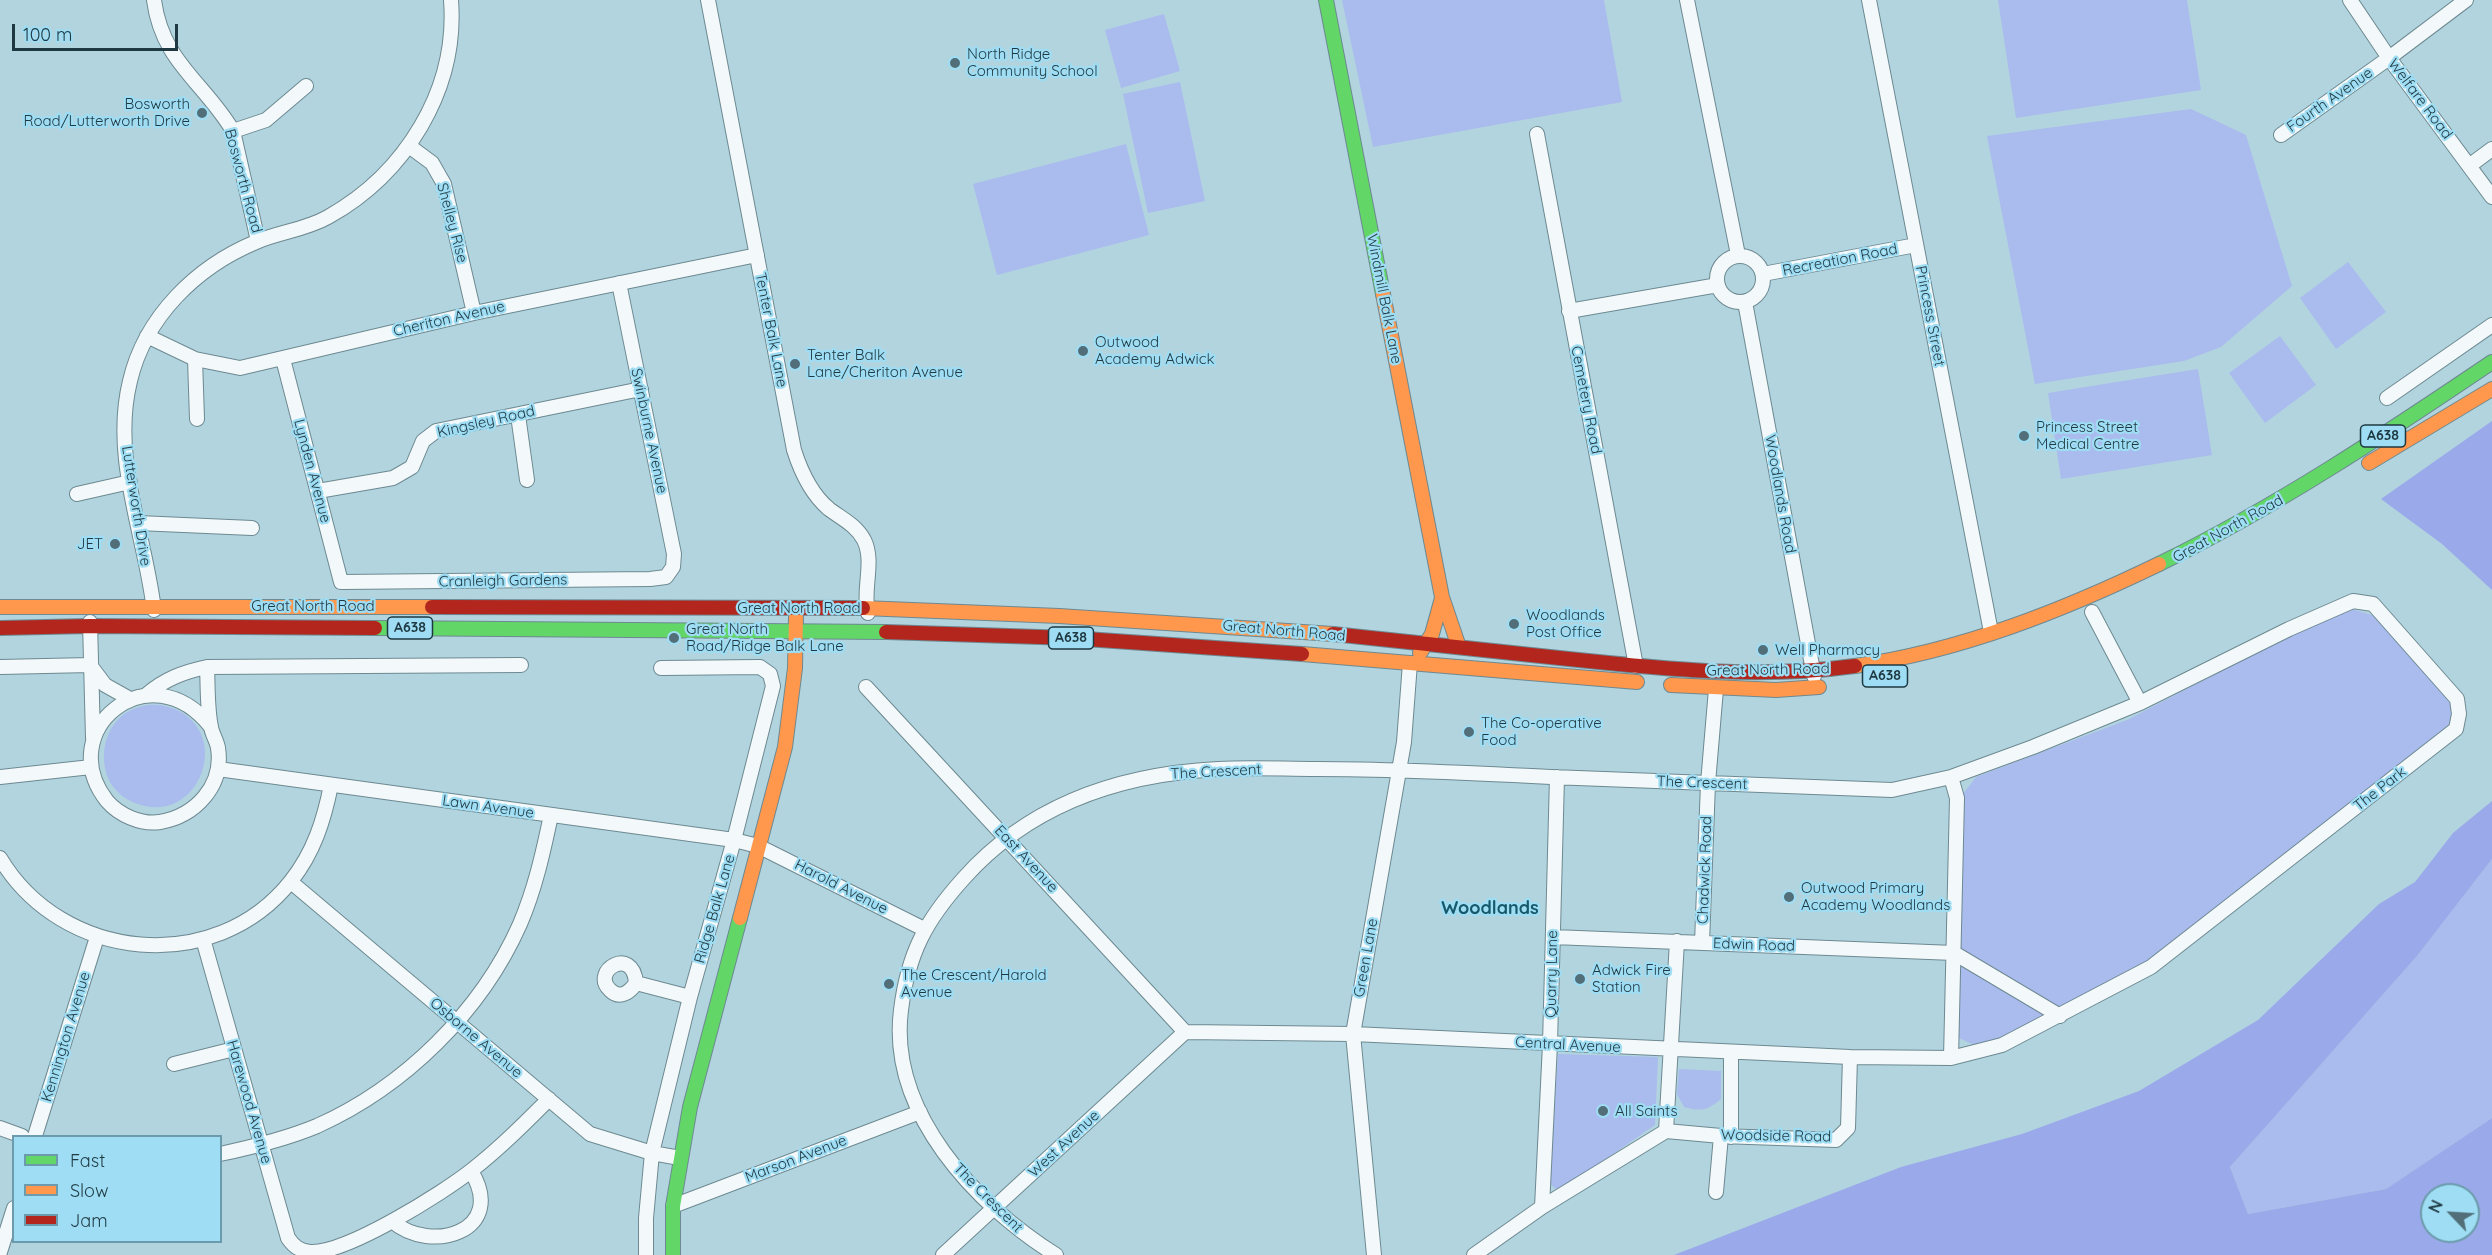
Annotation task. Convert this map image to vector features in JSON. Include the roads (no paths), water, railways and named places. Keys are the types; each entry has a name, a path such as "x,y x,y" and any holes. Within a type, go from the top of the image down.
{"main road":[{"name":"Windmill Balk Lane","path":"1326,0 1442,597 1459,647"},
{"name":"Great North Road","path":"0,607 866,608 1255,628 1429,643 1636,666 1761,673 1841,669 1900,658 1991,632 2094,595 2223,533 2343,462 2492,362"},
{"name":"A638","path":"2361,468 2492,389"},
{"name":"Windmill Balk Lane","path":"1429,643 1437,625 1442,597"},
{"name":"Ridge Balk Lane","path":"672,1255 673,1206 690,1107 789,722 795,668 797,608"},
{"name":"Great North Road","path":"0,628 90,626 849,631 1071,638 1716,689 1776,690 1834,685"},
{"path":"1410,663 1429,643"},
{"name":"A638","path":"1925,667 2004,644"}],"street":[{"name":"Bosworth Road","path":"154,0 158,23 166,43 179,63 225,117 233,131 258,241"},
{"name":"Lutterworth Drive","path":"156,627 154,606 126,466 124,419 130,380 147,336 170,303 198,275 231,253 258,241 296,231 327,218 360,197 388,171 409,146 428,114 442,79 449,44 451,0"},
{"name":"Tenter Balk Lane","path":"708,0 794,450 802,473 815,494 827,507 853,525 864,540 867,554 866,608"},
{"path":"1687,0 1738,255"},
{"name":"Princess Street","path":"1869,0 1991,632"},
{"name":"Welfare Road","path":"2350,0 2492,197"},
{"name":"Fourth Avenue","path":"2281,135 2390,58 2466,0"},
{"path":"233,131 266,120 306,86"},
{"name":"Cemetery Road","path":"1537,134 1636,666"},
{"name":"Shelley Rise","path":"409,146 432,163 444,184 474,312"},
{"path":"2469,166 2492,149"},
{"name":"Recreation Road","path":"1763,274 1916,245"},
{"name":"Cheriton Avenue","path":"147,336 195,360 240,368 474,312 757,255"},
{"path":"1738,255 1752,258 1758,263 1763,274 1763,286 1759,293 1745,302 1731,300 1724,296 1718,285 1717,277 1721,265 1727,259 1738,255"},
{"name":"Swinburne Avenue","path":"619,283 674,555 672,567 666,577"},
{"path":"1569,311 1718,285"},
{"name":"Woodlands Road","path":"1745,302 1813,671 1814,688"},
{"path":"2387,398 2492,325"},
{"name":"Lynden Avenue","path":"283,359 341,582"},
{"path":"195,360 197,418"},
{"name":"Kingsley Road","path":"318,491 393,478 412,467 423,441 436,431 641,389"},
{"path":"518,415 527,480"},
{"path":"77,494 130,482"},
{"path":"138,523 252,528"},
{"name":"Cranleigh Gardens","path":"341,582 666,577"},
{"name":"The Park","path":"1951,777 2033,747 2140,703 2289,629 2352,601 2373,604 2457,699 2459,714 2456,729 2151,967 2002,1045 1951,1058"},
{"path":"90,606 93,740 91,767 98,789 112,807 131,819 153,823 176,819 195,808 210,791 218,770 218,748 211,727 207,667"},
{"path":"849,631 866,608"},
{"path":"866,608 872,624 881,632"},
{"path":"2093,611 2140,703"},
{"name":"Green Lane","path":"1374,1255 1353,1034 1400,769 1410,663"},
{"path":"0,667 90,665"},
{"path":"90,665 105,685 130,699"},
{"path":"146,695 162,682 181,673 207,667 521,665"},
{"name":"Ridge Balk Lane","path":"646,1255 646,1218 652,1153 690,997 734,840 773,686 770,674 760,668 661,668"},
{"name":"East Avenue","path":"866,687 1185,1032"},
{"name":"Chadwick Road","path":"1702,943 1708,783 1716,689"},
{"path":"93,740 98,728 111,711 130,699 146,695 163,695 182,701 199,712 211,727"},
{"path":"0,777 91,767"},
{"name":"The Crescent","path":"1056,1255 1025,1235 994,1208 970,1185 939,1146 920,1112 909,1081 902,1051 900,1018 911,961 924,929 945,899 975,866 1006,839 1040,815 1073,799 1116,785 1160,775 1218,769 1400,769 1892,790 1951,777"},
{"name":"Lawn Avenue","path":"218,770 734,840 758,846"},
{"name":"Quarry Lane","path":"1542,1208 1550,1044 1557,777"},
{"path":"1951,777 1957,798 1951,1058"},
{"path":"0,858 4,877 56,916 97,937 132,945 156,945 203,939 236,926 265,906 291,882 310,852 324,820 331,785"},
{"path":"222,1154 261,1146 316,1126 368,1098 416,1063 457,1022 492,976 519,925 539,871 551,815"},
{"name":"Harold Avenue","path":"758,846 924,929"},
{"name":"Osborne Avenue","path":"291,882 590,1134 652,1153 680,1158"},
{"name":"Kennington Avenue","path":"36,1135 97,937"},
{"name":"Edwin Road","path":"1553,937 1954,953"},
{"name":"Harewood Avenue","path":"203,939 261,1146 288,1238 293,1246 311,1252 326,1251 392,1221"},
{"path":"1474,1255 1542,1208 1666,1131 1677,941"},
{"path":"1954,953 2060,1016"},
{"path":"636,983 690,997"},
{"name":"Central Avenue","path":"1185,1032 1353,1034 1670,1050 1850,1057 1951,1058"},
{"name":"West Avenue","path":"943,1255 1185,1032"},
{"path":"174,1064 234,1049"},
{"path":"1716,1192 1726,1136 1731,1052"},
{"name":"Woodside Road","path":"1666,1131 1726,1136 1836,1140 1848,1128 1850,1057"},
{"path":"471,1171 479,1183 482,1197 481,1212 476,1226 466,1237 447,1247 425,1248 400,1233 392,1221 471,1171 505,1143 549,1099"},
{"name":"Marson Avenue","path":"673,1206 920,1112"},
{"path":"0,1128 17,1135"},
{"path":"0,1252 12,1214"}],"place":[{"name":"North Ridge Community School","path":"955,63"},
{"name":"Bosworth Road/Lutterworth Drive","path":"202,113"},
{"name":"Outwood Academy Adwick","path":"1083,351"},
{"name":"Tenter Balk Lane/Cheriton Avenue","path":"795,364"},
{"name":"Princess Street Medical Centre","path":"2024,436"},
{"name":"JET","path":"115,544"},
{"name":"Woodlands Post Office","path":"1514,624"},
{"name":"Great North Road/Ridge Balk Lane","path":"674,638"},
{"name":"Well Pharmacy","path":"1763,650"},
{"name":"The Co-operative Food","path":"1469,732"},
{"name":"Outwood Primary Academy Woodlands","path":"1789,897"},
{"name":"Adwick Fire Station","path":"1580,979"},
{"name":"The Crescent/Harold Avenue","path":"889,984"},
{"name":"All Saints","path":"1603,1111"}],"district":[{"name":"Woodlands","path":"1490,909"}]}
